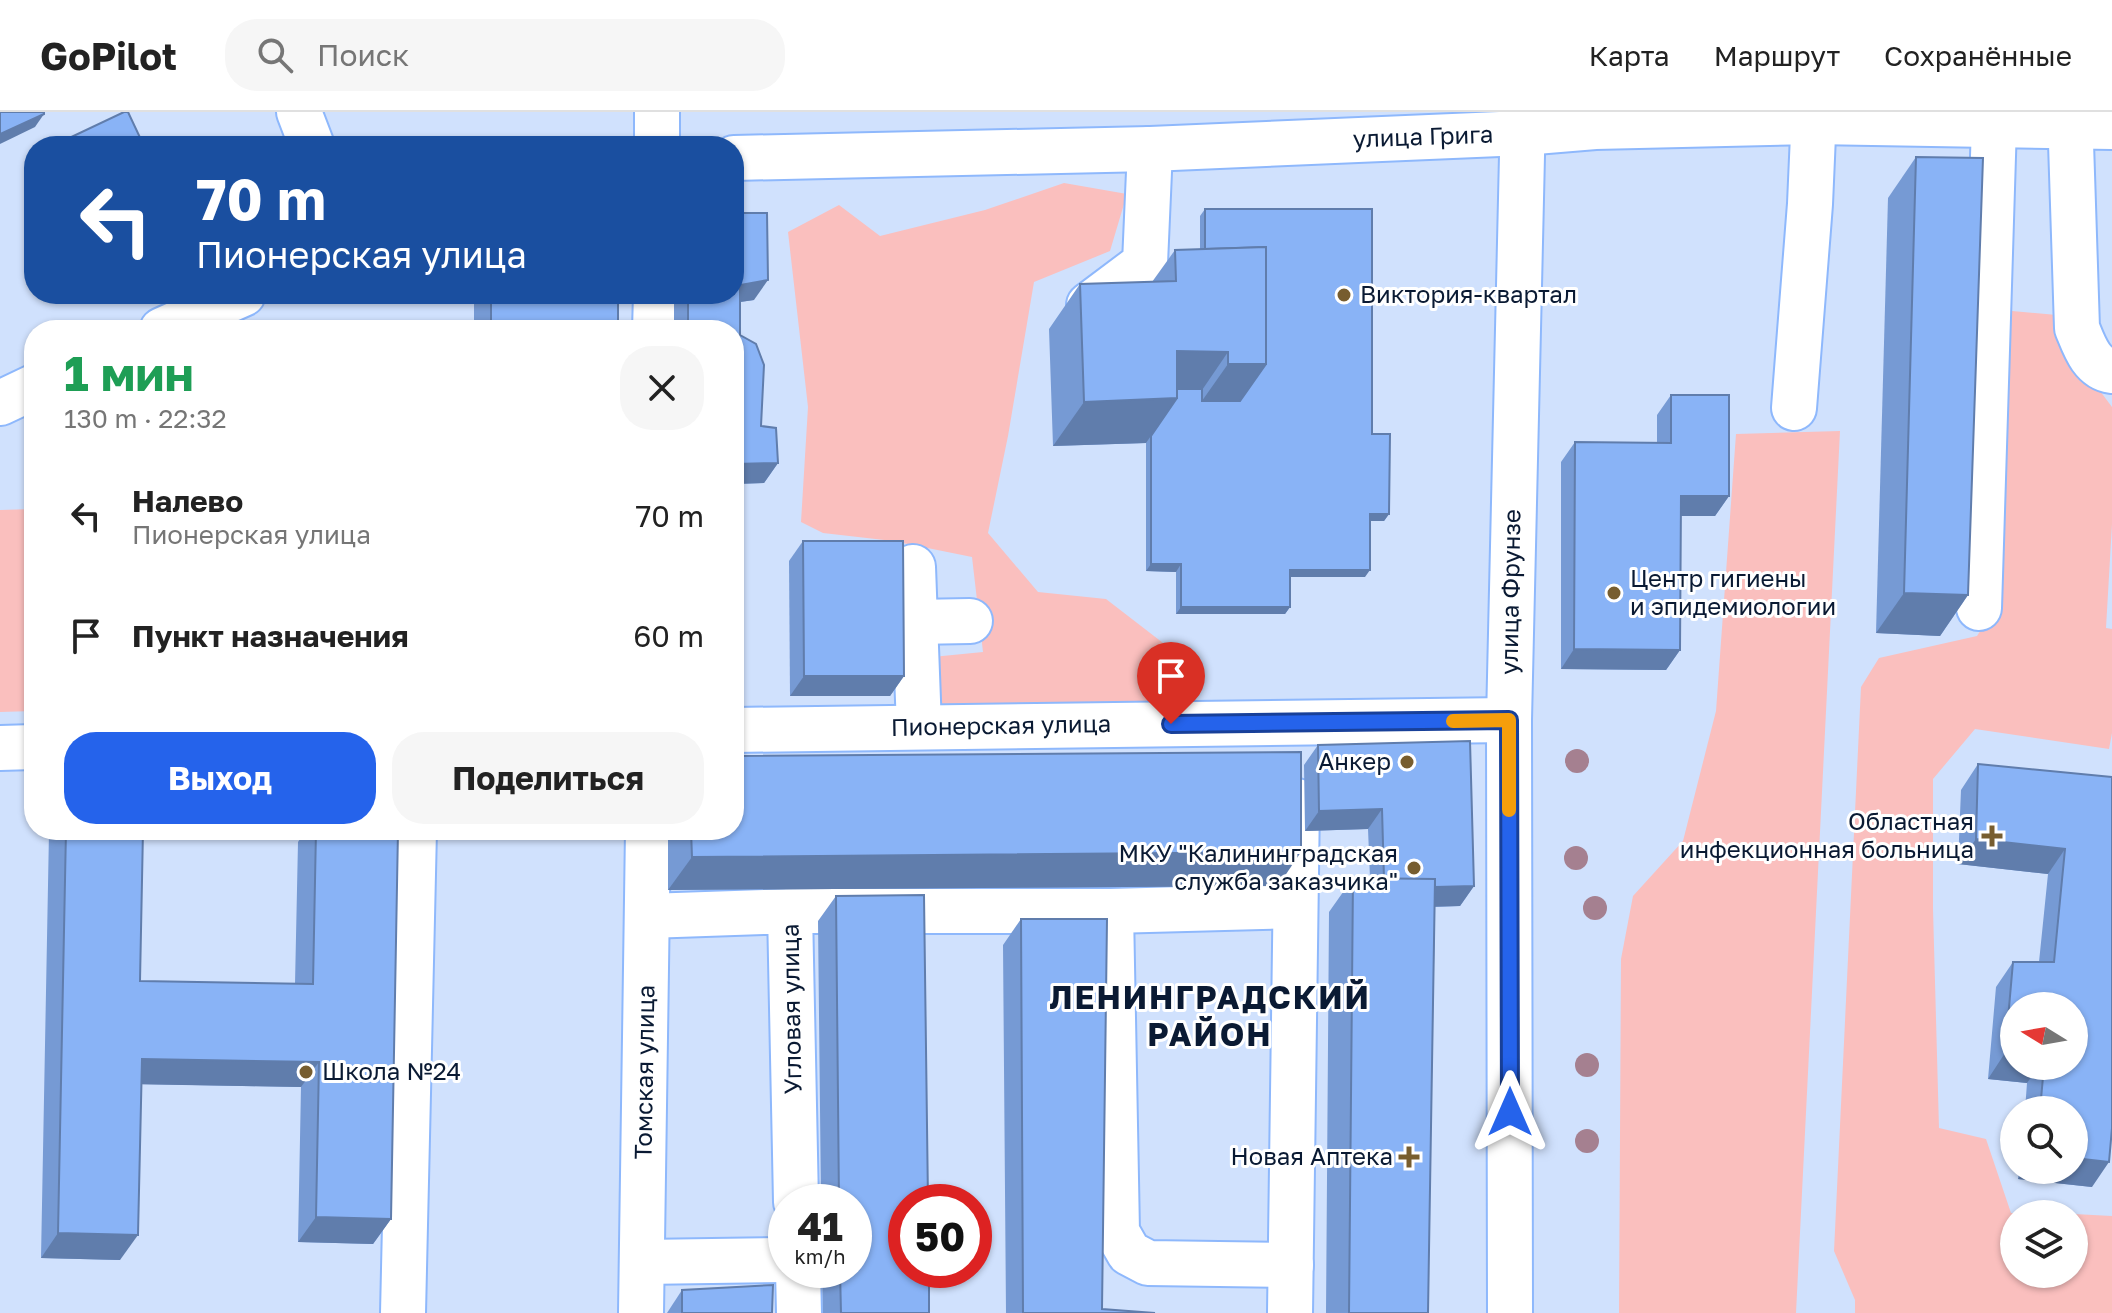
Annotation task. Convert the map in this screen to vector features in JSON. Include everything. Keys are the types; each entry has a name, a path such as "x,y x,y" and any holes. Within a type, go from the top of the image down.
{"street":[{"path":"299,112 308,136"},
{"path":"657,112 657,136"},
{"path":"1794,408 1814,117"},
{"name":"улица Грига","path":"744,158 1150,149 1523,122 1595,127 1814,117 1994,124 2084,121"},
{"path":"2084,121 2077,328 2087,353 2105,370 2112,371"},
{"name":"улица Фрунзе","path":"1510,1313 1509,720 1523,122"},
{"path":"1979,608 1994,124"},
{"path":"1089,305 1145,263 1150,149"},
{"path":"184,320 220,304"},
{"path":"0,403 24,392"},
{"path":"913,567 919,727"},
{"path":"914,622 970,621"},
{"name":"Пионерская улица","path":"744,730 1509,720"},
{"path":"1290,1313 1298,723"},
{"path":"0,748 24,747"},
{"path":"403,1313 414,840"},
{"name":"Томская улица","path":"641,1313 648,840"},
{"path":"790,911 1111,911 1295,906"},
{"name":"Угловая улица","path":"647,916 790,911 796,1184"},
{"path":"1111,911 1117,1232 1129,1253 1148,1263 1291,1265"},
{"path":"642,1262 768,1260"},
{"path":"798,1288 799,1313"}],"shaded area":[{"path":"1064,183 1127,194 1110,251 1034,282 988,533 1038,592 1106,599 1189,663 1194,712 914,709 912,659 983,652 972,557 893,541 823,533 801,522 808,407 788,232 839,205 880,236 985,210"},
{"path":"2001,310 2068,316 2079,363 2112,407 2112,524 2106,628 2112,629 2112,733 2109,749 1975,729 1933,779 1939,1128 1986,1139 2007,1200 2000,1200 2000,1288 2088,1288 2088,1215 2112,1216 2112,1313 1855,1313 1855,1300 1834,1251 1861,687 1879,658 1977,636 1998,603"},
{"path":"1840,431 1796,1313 1619,1313 1621,959 1633,896 1683,841 1716,711 1736,434"},
{"path":"24,509 24,711 0,712 0,510"}],"building":[{"path":"0,112 44,112 44,114 0,134"},
{"path":"128,112 139,136 73,136"},
{"path":"1916,157 1983,158 1968,595 1904,593"},
{"path":"1205,209 1372,209 1372,434 1390,434 1389,514 1370,514 1370,570 1290,570 1290,607 1181,607 1181,564 1151,564 1151,436 1177,398 1177,389 1202,389 1202,401 1240,401 1266,364 1266,247 1205,249"},
{"path":"744,213 767,213 768,280 744,284"},
{"path":"1266,247 1266,364 1228,364 1228,352 1177,351 1177,398 1084,402 1080,284 1176,281 1175,250"},
{"path":"491,304 618,304 618,320 491,320"},
{"path":"688,304 740,304 740,320 688,320"},
{"path":"744,337 756,344 764,365 761,426 776,428 778,463 744,464"},
{"name":"Центр гигиены и эпидемиологии","path":"1671,395 1729,395 1729,496 1681,496 1680,650 1574,649 1575,442 1671,443"},
{"path":"803,541 903,541 904,676 804,676"},
{"name":"МКУ \"Калининградская служба заказчика\"","path":"1470,741 1474,886 1435,887 1435,879 1384,879 1382,809 1319,811 1318,745"},
{"path":"1301,752 1301,852 692,857 691,840 744,840 744,756"},
{"path":"1978,764 2112,777 2112,1128 2109,1162 2088,1160 2088,1096 2041,1096 2043,1080 2088,1080 2088,992 2010,992 2013,962 2054,962 2065,849 1976,839"},
{"path":"66,840 143,840 140,981 313,984 316,840 398,840 391,1219 316,1217 319,1062 142,1059 138,1235 58,1233"},
{"path":"1353,878 1435,879 1428,1313 1349,1313"},
{"path":"924,895 928,1184 888,1184 888,1288 929,1288 929,1313 841,1313 840,1288 872,1288 872,1184 839,1184 836,896"},
{"path":"1021,919 1107,919 1102,1309 1155,1313 1023,1313"},
{"path":"768,1285 773,1288 772,1313 682,1313 682,1290"}],"slow traffic":[{"path":"1453,721 1509,720 1509,810"}],"place":[{"name":"Виктория-квартал","path":"1344,295"},
{"name":"Центр гигиены и эпидемиологии","path":"1614,593"},
{"name":"Анкер","path":"1407,762"},
{"name":"Областная инфекционная больница","path":"1992,836"},
{"name":"МКУ \"Калининградская служба заказчика\"","path":"1414,868"},
{"name":"Школа №24","path":"306,1072"},
{"name":"Новая Аптека","path":"1409,1157"}],"district":[{"name":"ЛЕНИНГРАДСКИЙ РАЙОН","path":"1210,1016"}],"route":[{"path":"1171,724 1509,720 1510,1112"}]}
